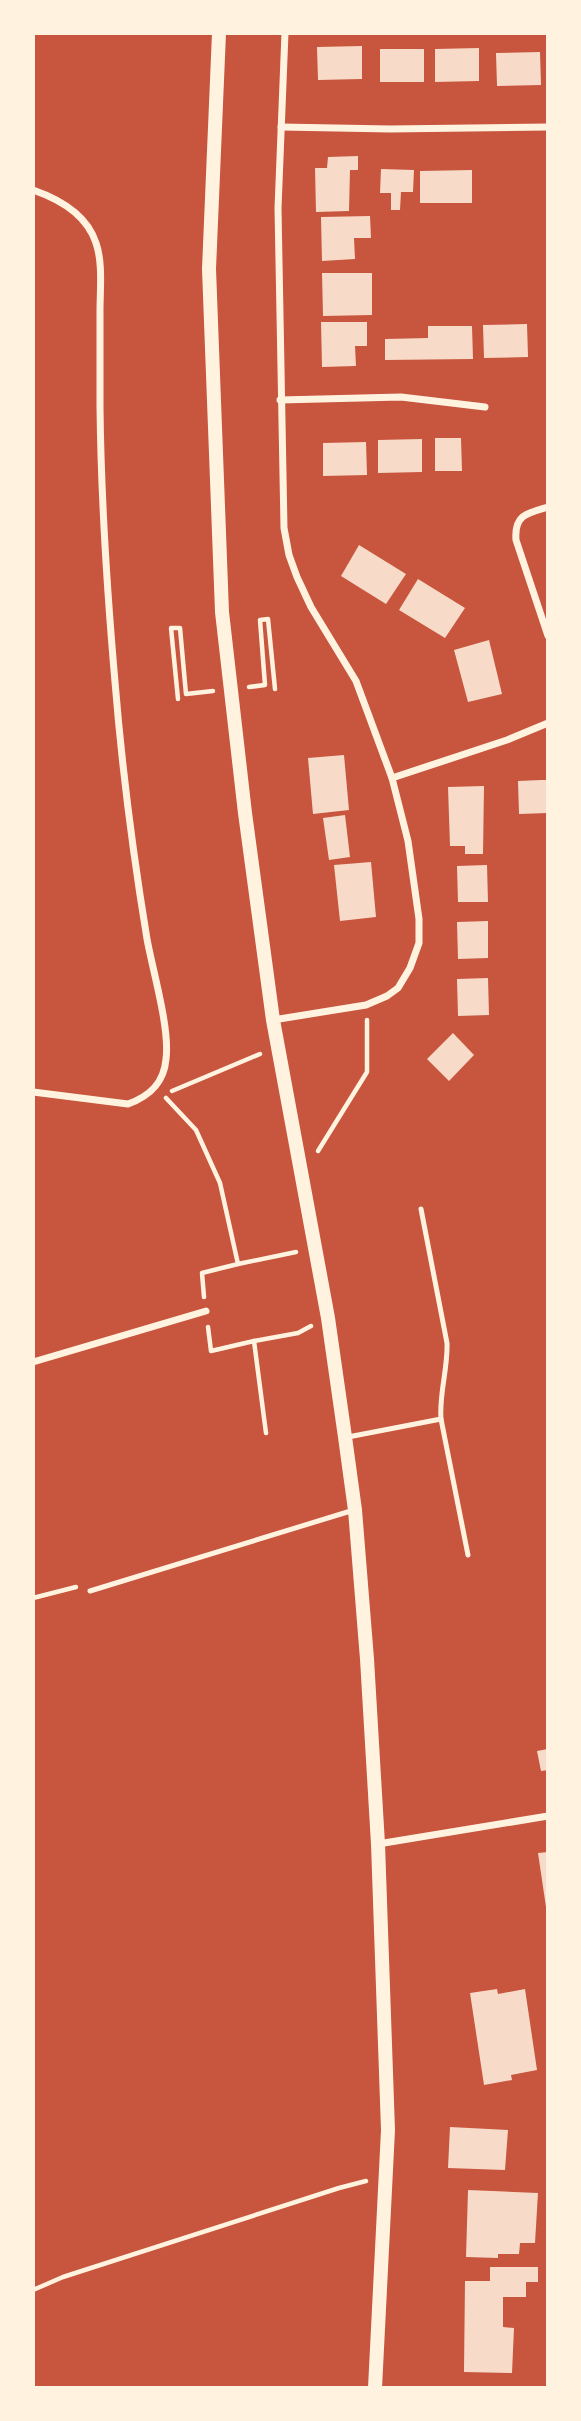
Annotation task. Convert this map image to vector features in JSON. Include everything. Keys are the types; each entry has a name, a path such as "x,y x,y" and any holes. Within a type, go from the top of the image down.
{"main road":[{"path":"219,33 209,269 222,612 245,813 273,1020 328,1318 345,1437 355,1510 367,1659 388,2130 375,2388"}],"street":[{"path":"273,1020 366,1005 387,996 398,988 410,968 419,943 419,919 408,841 392,778 356,681 296,578 284,528 278,208 285,33"},
{"path":"281,127 548,127"},
{"path":"33,190 62,202 76,213 96,243 100,286 101,445 106,572 120,744 167,1049 163,1074 155,1088 143,1099 128,1104 33,1093"},
{"path":"280,400 401,397 485,407"},
{"path":"548,507 524,514 515,528 516,540 548,636"},
{"path":"392,778 507,740 548,723"},
{"path":"33,1363 206,1311"},
{"path":"377,1844 548,1816"}],"lane":[{"path":"421,1209 447,1343 440,1402 441,1419 468,1555"},
{"path":"345,1437 441,1419"},
{"path":"90,1591 355,1510"}],"path":[{"path":"303,1174 367,1072 366,1005"},
{"path":"238,1264 220,1183 196,1130 164,1095 250,1056 278,1049"},
{"path":"314,1248 202,1273 211,1351 298,1333 328,1318"},
{"path":"254,1341 266,1433"},
{"path":"33,1598 75,1587 90,1591"},
{"path":"33,2290 76,2272 339,2188 387,2176"}],"building":[{"path":"362,46 362,79 318,80 317,47"},
{"path":"479,48 479,81 435,82 435,49"},
{"path":"380,49 424,49 424,82 380,82"},
{"path":"540,52 541,85 497,86 496,53"},
{"path":"358,156 358,170 350,170 349,211 316,212 315,168 327,168 328,157"},
{"path":"381,169 414,170 413,192 401,192 400,210 391,210 391,193 380,193"},
{"path":"472,170 472,203 420,203 420,171"},
{"path":"370,216 371,238 354,238 355,259 322,261 321,217"},
{"path":"322,273 372,273 372,315 323,316"},
{"path":"321,322 367,322 367,346 355,346 356,366 322,367"},
{"path":"527,324 528,357 484,358 483,325"},
{"path":"428,326 472,326 473,359 385,360 385,339 428,338"},
{"path":"435,438 461,438 462,471 435,471"},
{"path":"422,439 422,472 378,473 378,440"},
{"path":"366,442 367,475 323,476 323,443"},
{"path":"359,545 406,574 386,604 341,576"},
{"path":"418,579 465,608 445,638 399,610"},
{"path":"489,640 502,694 468,702 454,650"},
{"path":"344,755 349,810 313,814 308,758"},
{"path":"548,780 548,813 519,814 518,781"},
{"path":"484,786 483,854 465,854 465,846 450,846 448,787"},
{"path":"345,815 350,857 329,860 323,818"},
{"path":"371,862 376,917 340,921 334,865"},
{"path":"487,865 488,902 458,902 457,866"},
{"path":"488,921 488,958 458,959 457,922"},
{"path":"488,978 489,1015 458,1016 457,979"},
{"path":"453,1033 474,1055 449,1081 427,1059"},
{"path":"548,1749 548,1770 541,1771 537,1751"},
{"path":"548,1852 548,1907 546,1907 538,1853"},
{"path":"497,1989 498,1994 525,1989 537,2070 511,2075 512,2080 484,2085 470,1993"},
{"path":"450,2127 508,2130 505,2170 448,2168"},
{"path":"468,2190 538,2193 535,2243 520,2243 519,2254 498,2254 498,2258 466,2257"},
{"path":"490,2267 538,2267 538,2282 526,2282 526,2297 503,2297 503,2327 514,2328 512,2373 464,2372 465,2281 490,2281"}]}
